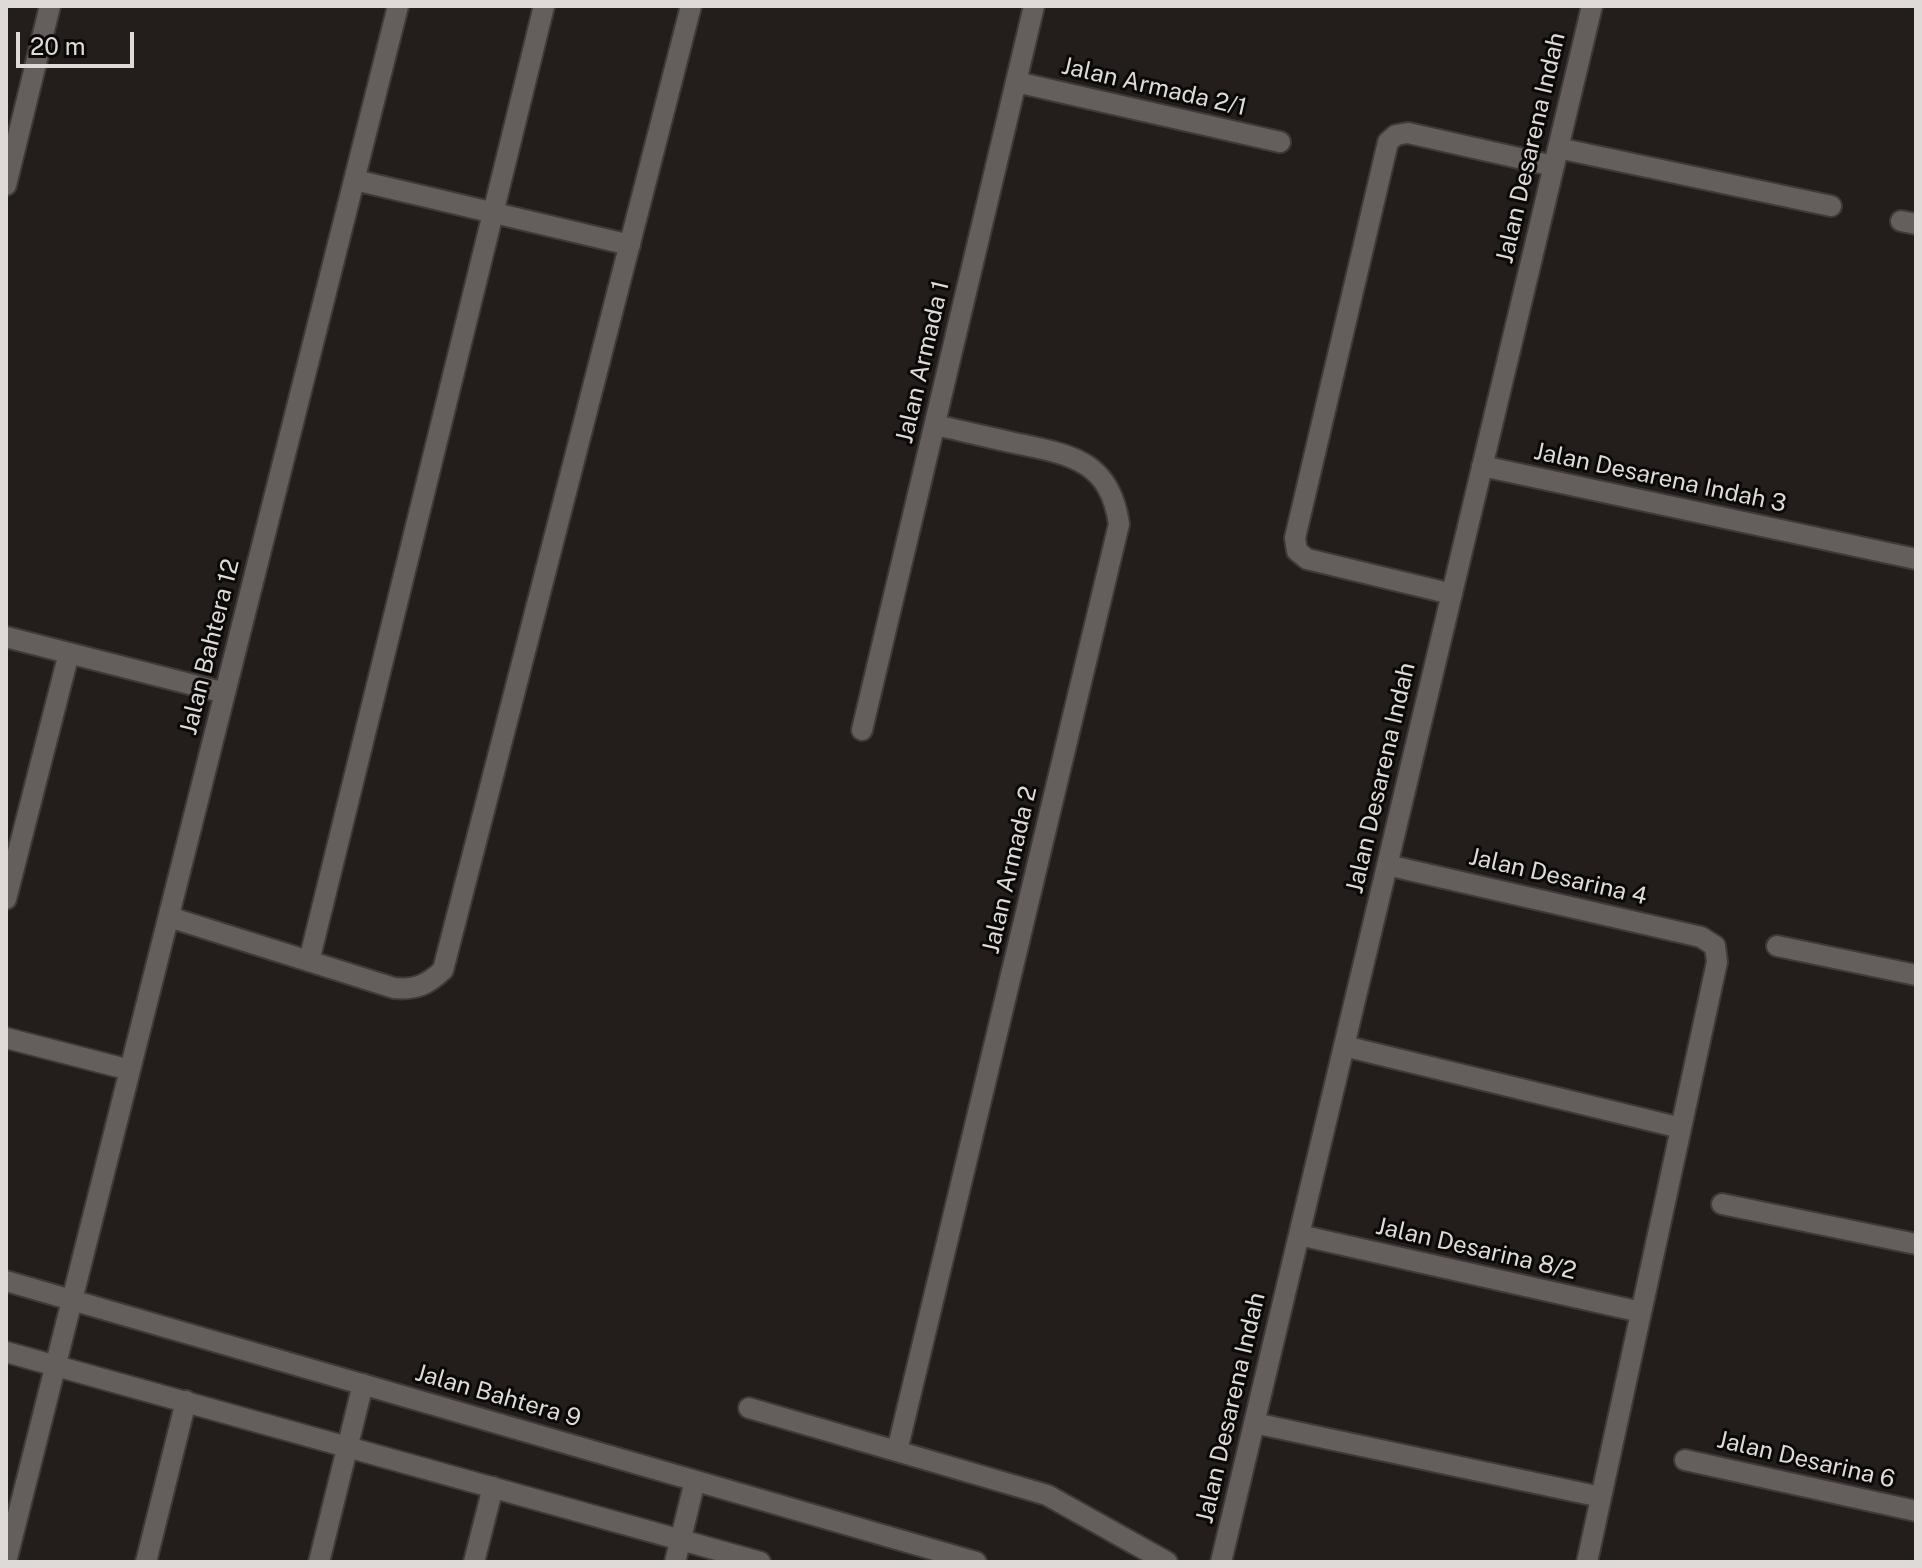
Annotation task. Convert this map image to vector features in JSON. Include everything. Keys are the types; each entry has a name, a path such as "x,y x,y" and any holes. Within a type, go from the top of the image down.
{"street":[{"path":"6,185 50,6"},
{"name":"Jalan Bahtera 12","path":"6,1562 398,6"},
{"path":"309,961 544,6"},
{"path":"169,917 394,988 411,990 429,983 443,970 691,6"},
{"name":"Jalan Armada 1","path":"862,730 1034,6"},
{"name":"Jalan Desarena Indah","path":"1221,1562 1592,6"},
{"name":"Jalan Armada 2/1","path":"1016,82 1280,142"},
{"path":"1452,594 1307,559 1297,551 1295,538 1388,142 1396,135 1408,133 1831,206"},
{"path":"355,180 630,245"},
{"name":"Jalan Armada 2","path":"897,1451 1119,524 1116,503 1108,485 1090,466 1069,455 935,425"},
{"name":"Jalan Desarena Indah 3","path":"1482,466 1916,559"},
{"path":"6,637 225,693"},
{"path":"6,899 69,653"},
{"name":"Jalan Desarina 4","path":"1387,865 1701,937 1715,946 1717,962 1681,1128"},
{"path":"1777,946 1916,975"},
{"path":"6,1038 130,1070"},
{"path":"1344,1046 1681,1128 1587,1562"},
{"path":"1722,1204 1916,1244"},
{"name":"Jalan Desarina 8/2","path":"1299,1235 1641,1312"},
{"name":"Jalan Bahtera 9","path":"6,1281 976,1562"},
{"path":"6,1352 760,1562"},
{"path":"319,1562 363,1384"},
{"path":"146,1562 186,1401"},
{"path":"749,1408 1047,1495 1167,1562"},
{"path":"1254,1423 1601,1497"},
{"name":"Jalan Desarina 6","path":"1685,1460 1916,1511"},
{"path":"675,1562 695,1481"},
{"path":"474,1562 493,1487"}]}
